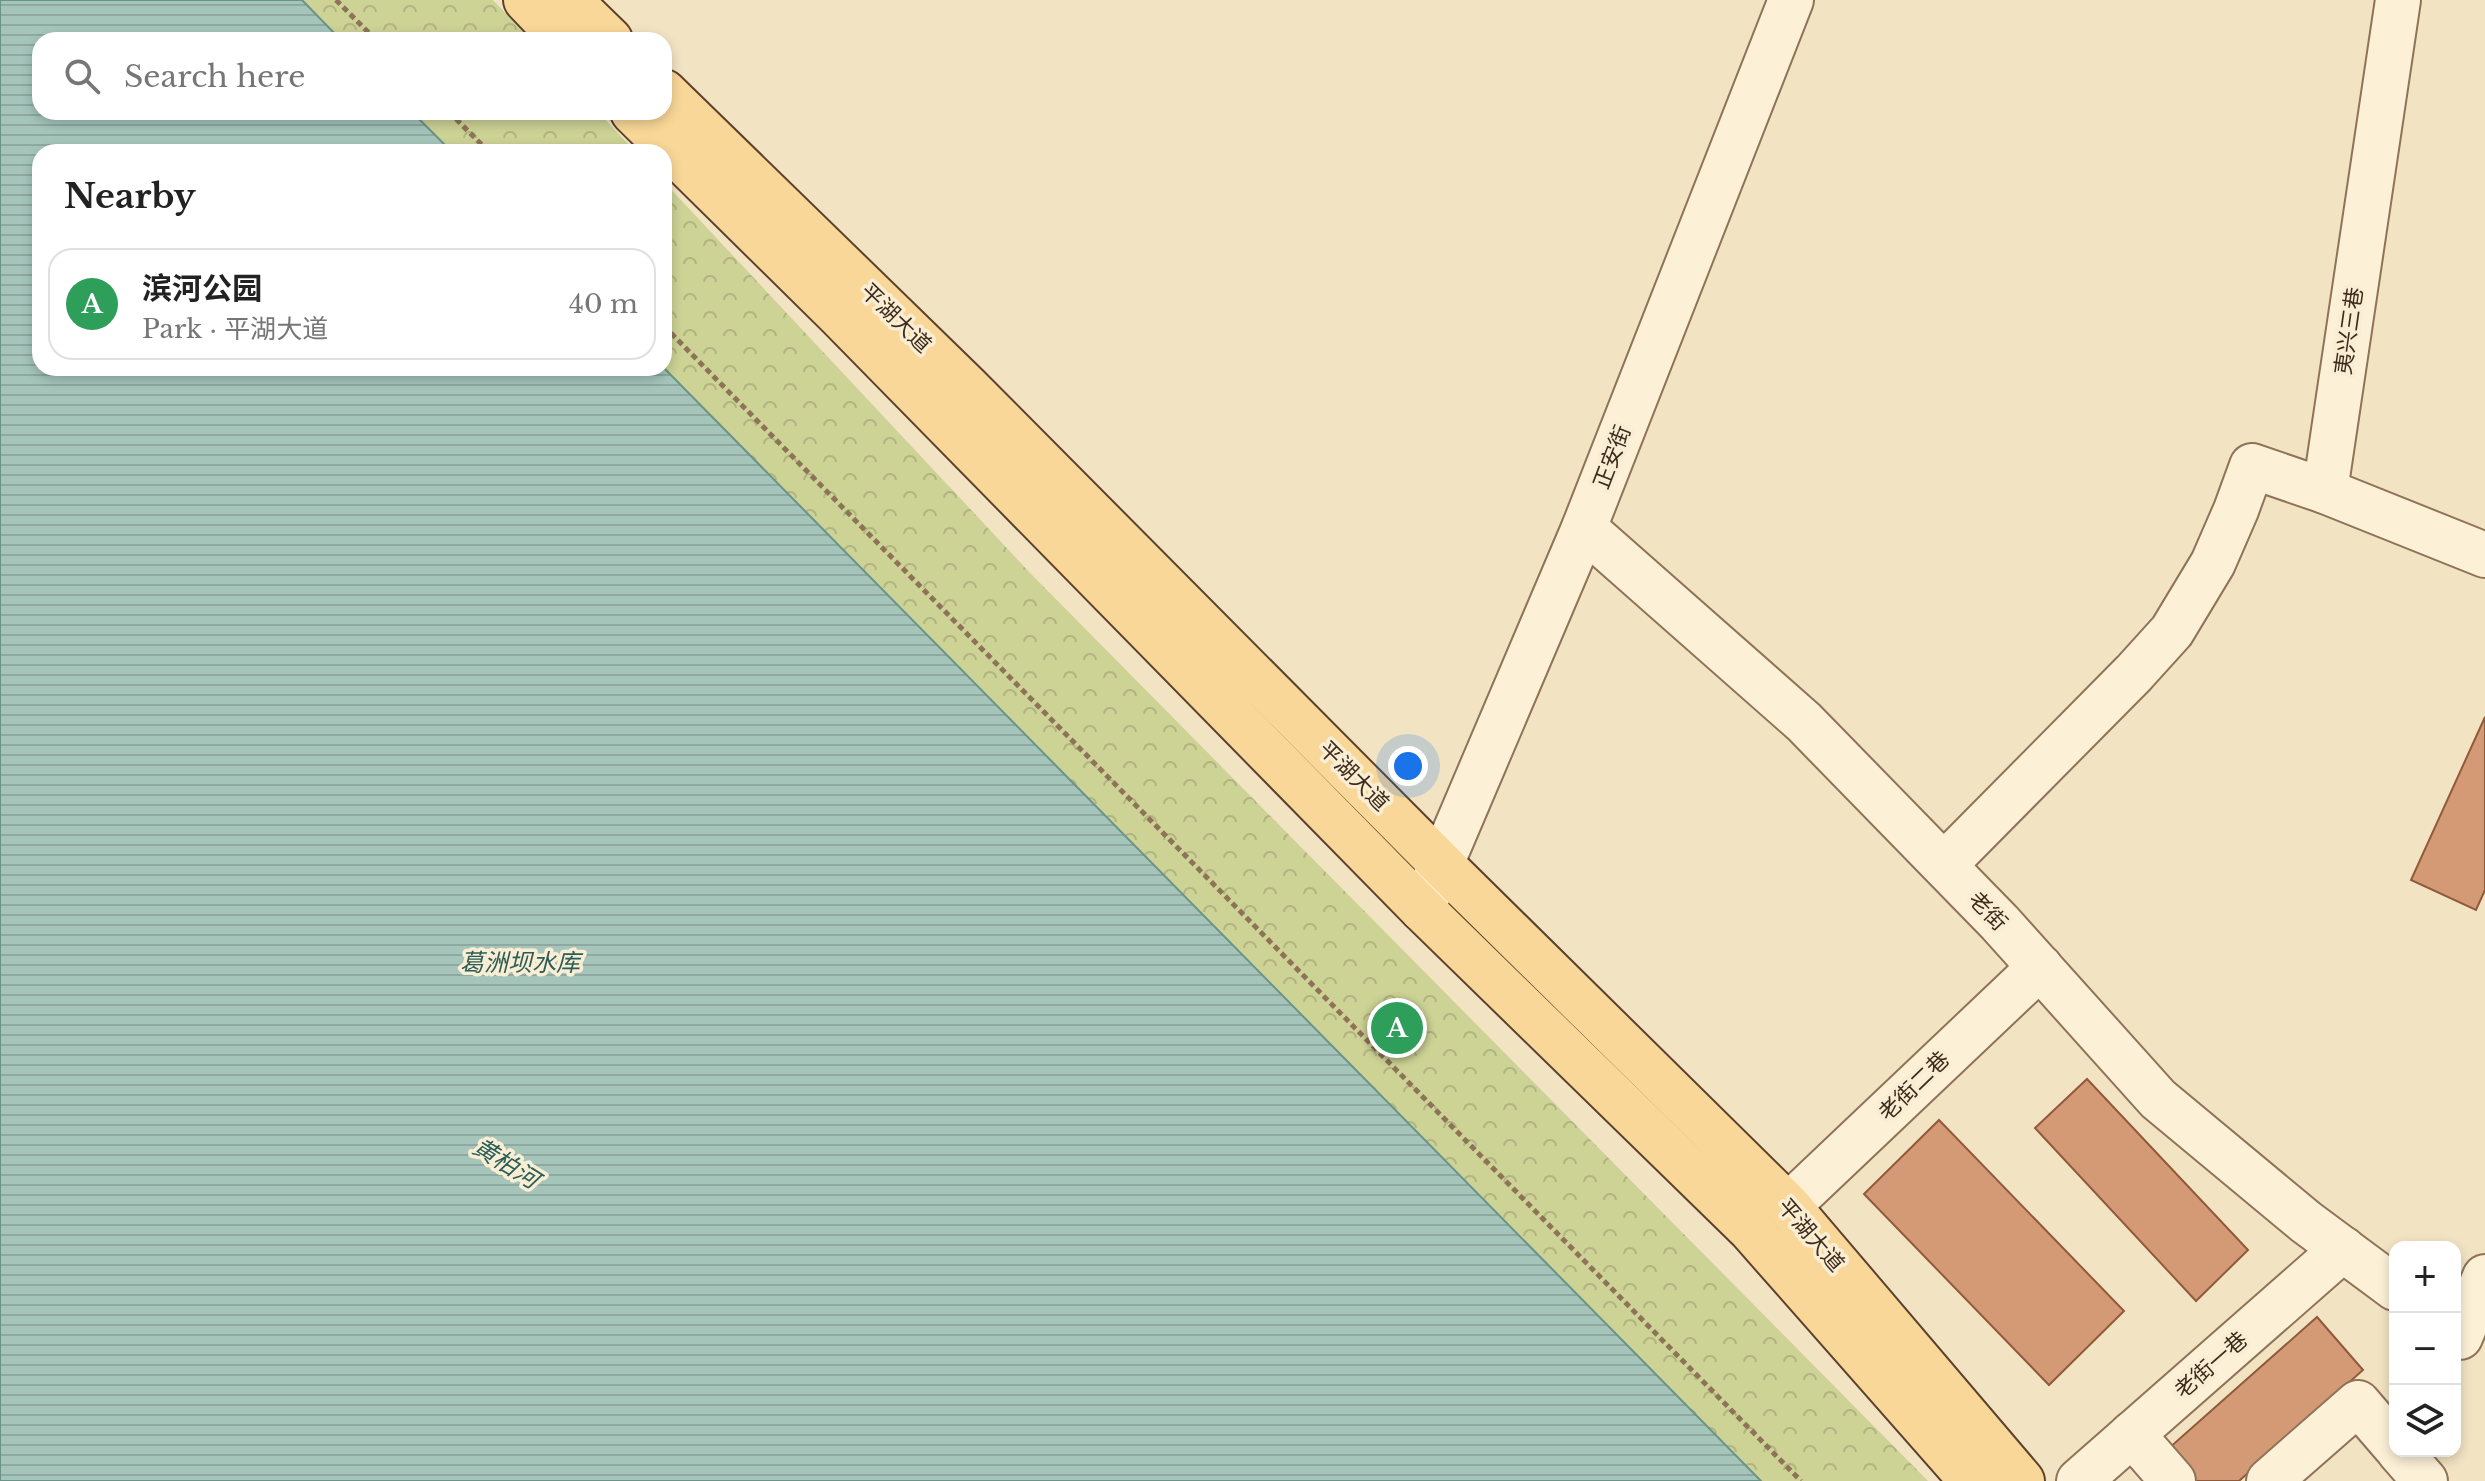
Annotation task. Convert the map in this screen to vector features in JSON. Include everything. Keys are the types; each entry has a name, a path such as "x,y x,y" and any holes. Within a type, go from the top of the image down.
{"main road":[{"path":"526,0 556,32"},
{"path":"569,0 602,32"},
{"name":"平湖大道","path":"672,100 967,387 1442,865 1788,1206 2022,1481"},
{"name":"平湖大道","path":"641,120 665,144"},
{"name":"平湖大道","path":"672,150 839,315 1422,909 1750,1229 1972,1481"}],"street":[{"name":"正安街","path":"1422,909 1584,528 1791,0"},
{"name":"夷兴三巷","path":"2325,491 2398,0"},
{"path":"1944,865 2172,631 2213,563 2252,466 2325,491 2485,555"},
{"name":"老街","path":"1584,528 1804,722 2040,967 2158,1099 2306,1222 2389,1284"},
{"name":"老街二巷","path":"1788,1206 2040,967"},
{"name":"老街一巷","path":"2079,1481 2343,1249"},
{"path":"2467,1340 2485,1277"},
{"path":"2269,1481 2358,1403 2389,1439"},
{"path":"2132,1434 2173,1481"},
{"path":"2404,1457 2425,1481"}],"path":[{"path":"336,0 368,32"},
{"path":"457,120 481,144"},
{"path":"672,334 1801,1481"}],"green space":[{"path":"302,0 493,0 523,32 333,32"},
{"path":"420,120 606,120 628,144 444,144"},
{"path":"672,191 1032,575 1928,1481 1761,1481 672,376"}],"water":[{"name":"葛洲坝水库","path":"0,0 302,0 333,32 32,32 32,120 420,120 444,144 32,144 32,376 672,376 1761,1481 0,1481"}],"building":[{"path":"2485,717 2485,890 2476,910 2411,880"},
{"path":"2087,1079 2248,1250 2196,1301 2035,1128"},
{"path":"1939,1120 2124,1311 2049,1385 1864,1194"},
{"path":"2317,1317 2363,1370 2239,1481 2180,1481 2159,1457"}],"place":[{"name":"滨河公园","path":"1397,1028"}],"water label":[{"name":"黄柏河","path":"506,1163"}]}
